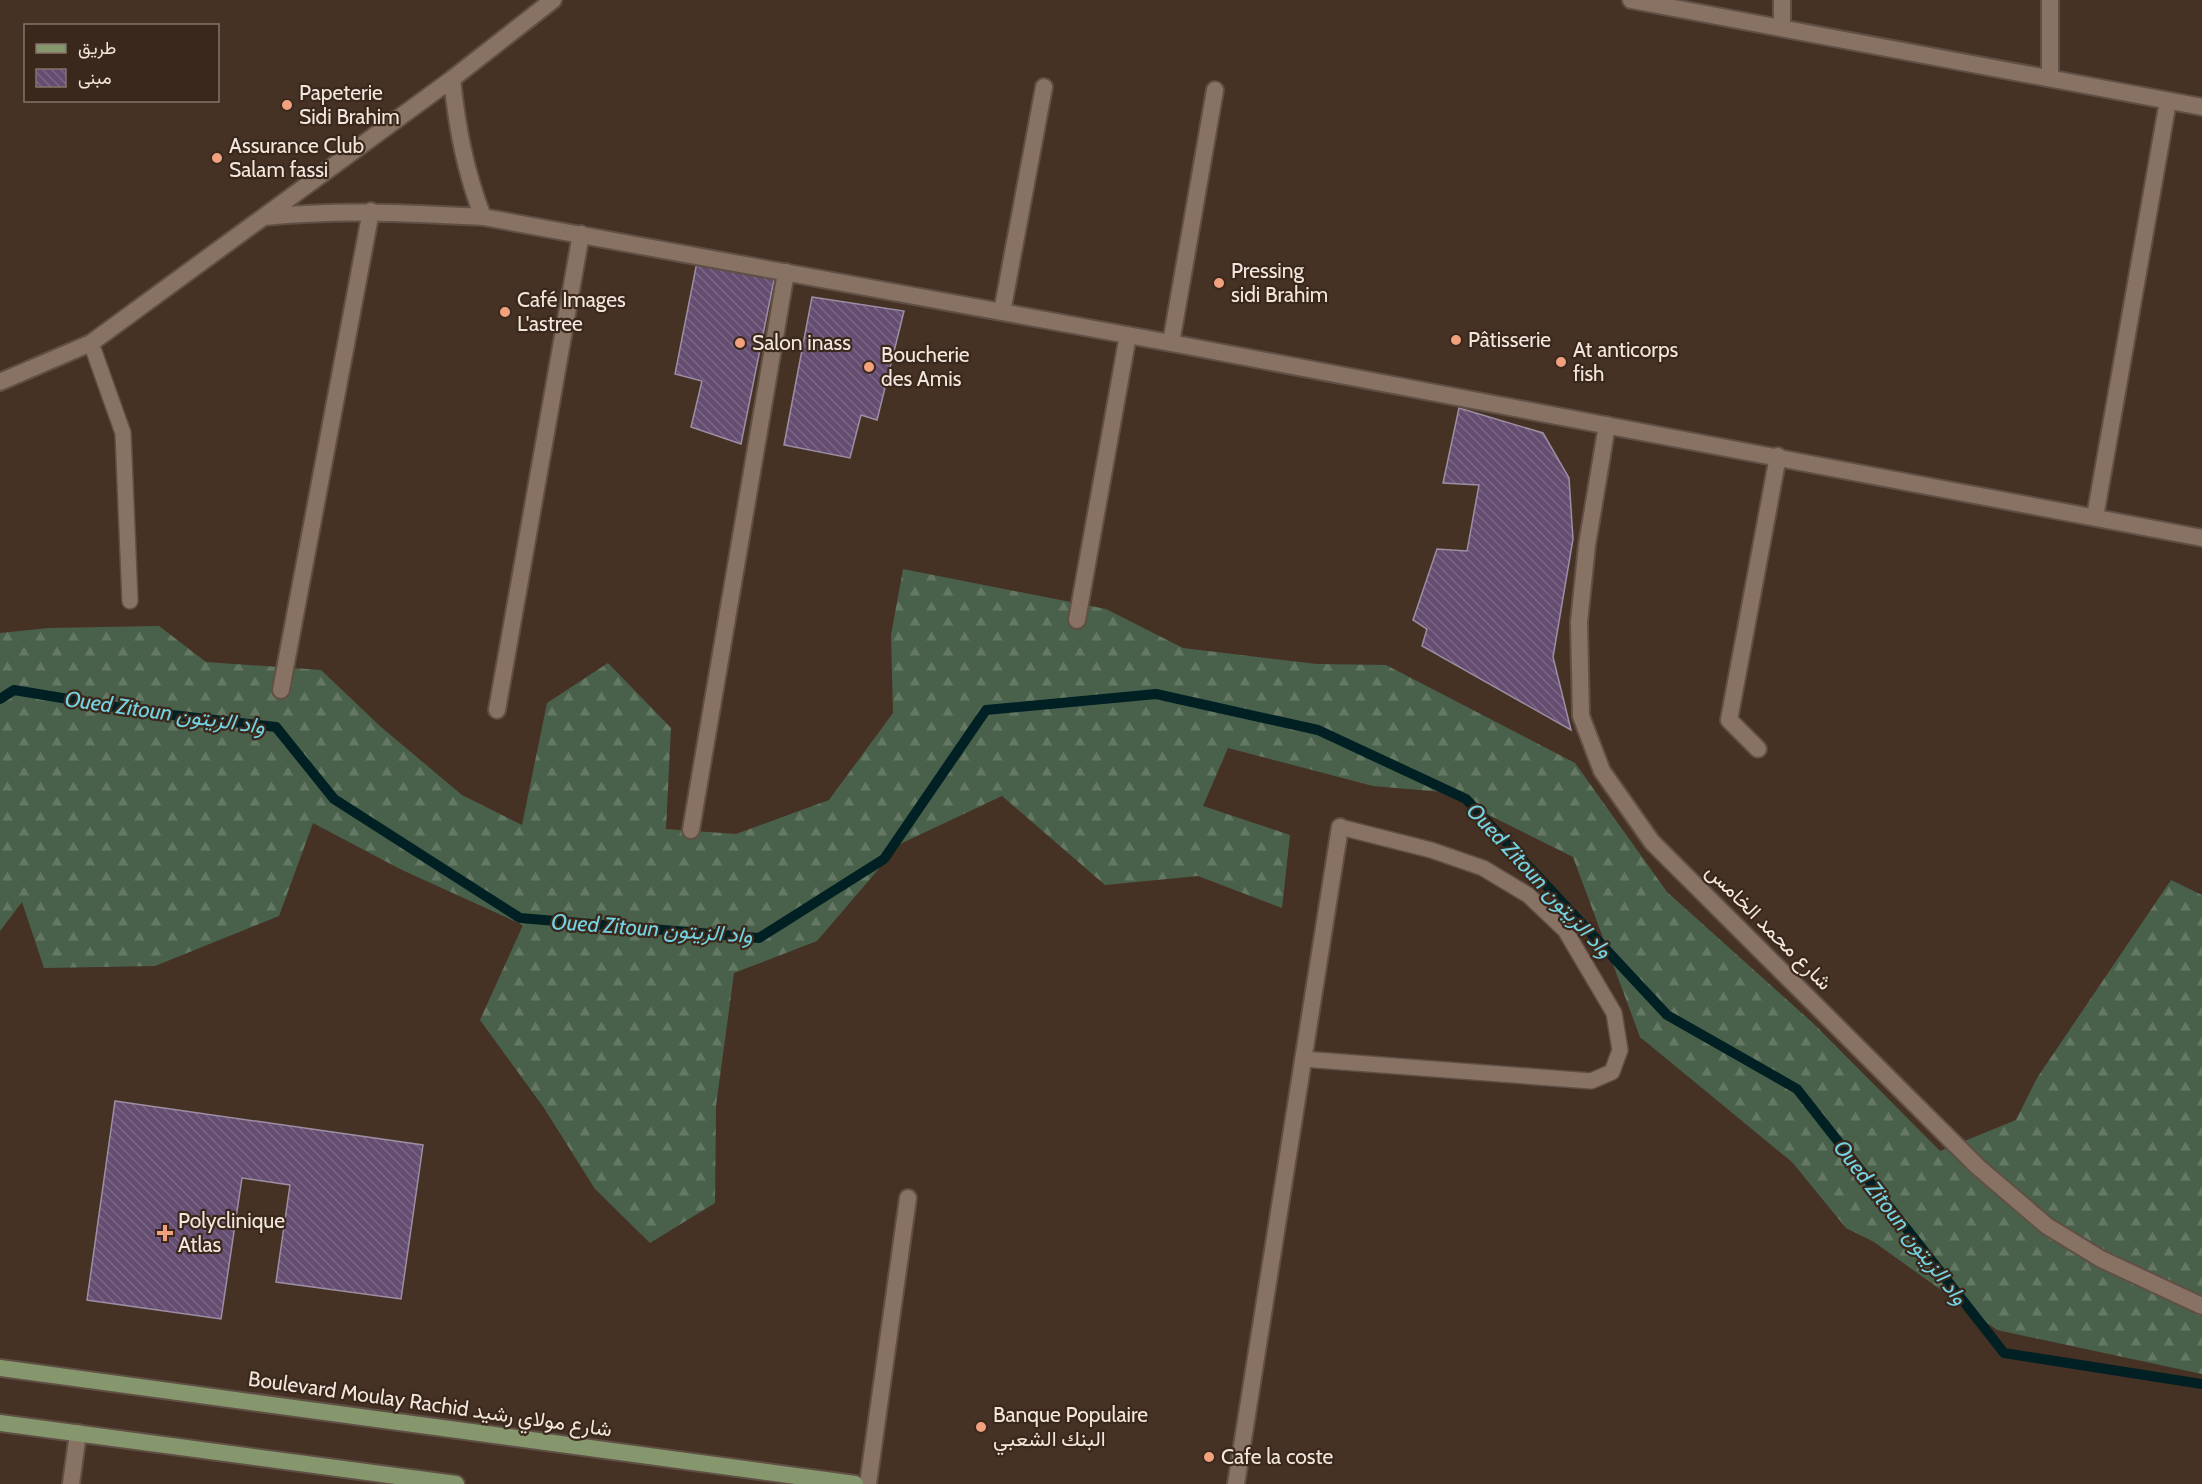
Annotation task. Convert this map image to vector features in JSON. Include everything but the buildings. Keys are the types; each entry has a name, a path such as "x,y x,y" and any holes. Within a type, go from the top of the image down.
{"main road":[{"name":"Boulevard Moulay Rachid شارع مولاي رشيد","path":"0,1368 855,1484"},
{"path":"0,1423 456,1484"}],"street":[{"path":"0,382 91,343 452,79 553,0"},
{"path":"1631,0 2050,76 2202,107"},
{"path":"1782,0 1782,27"},
{"path":"2050,0 2050,76"},
{"path":"452,79 457,130 468,179 483,217"},
{"path":"1002,312 1044,87"},
{"path":"1171,343 1215,90"},
{"path":"2095,518 2168,100"},
{"path":"264,217 321,211 371,211 483,217 1778,456 2202,538"},
{"path":"280,690 371,211"},
{"path":"496,710 580,234"},
{"path":"691,830 786,272"},
{"path":"1077,620 1128,335"},
{"name":"شارع محمد الخامس","path":"1607,425 1587,545 1579,622 1581,716 1602,771 1652,842 1978,1167 2048,1226 2101,1259 2202,1306"},
{"path":"1758,749 1729,720 1778,456"},
{"path":"1236,1484 1340,827"},
{"path":"868,1484 908,1198"},
{"path":"71,1484 78,1434"}],"lane":[{"path":"91,343 123,433 130,601"},
{"path":"1303,1059 1591,1081 1612,1072 1620,1050 1614,1013 1565,930 1528,895 1483,868 1431,850 1340,827"}],"green space":[{"path":"903,569 1106,609 1183,648 1317,664 1386,665 1575,763 1667,892 1814,1024 1940,1151 2016,1120 2037,1078 2171,880 2202,895 2202,1374 1997,1330 1874,1242 1846,1228 1792,1162 1640,1037 1573,857 1443,792 1373,786 1228,748 1203,806 1290,835 1282,908 1198,876 1105,885 1002,796 900,844 817,941 734,973 716,1106 715,1203 650,1243 595,1189 544,1108 480,1020 523,925 402,870 313,823 279,916 155,966 44,968 22,902 0,931 0,633 49,628 159,626 206,662 321,670 381,727 462,795 522,825 547,703 608,663 671,728 666,829 736,834 829,800 893,713 891,635"}],"waterway":[{"name":"Oued Zitoun واد الزيتون","path":"0,699 14,690 146,712 276,727 334,799 520,918 759,938 884,859 986,710 1156,694 1318,730 1466,799 1667,1015 1797,1089 2004,1353 2202,1384"}],"place":[{"name":"Papeterie Sidi Brahim","path":"287,105"},
{"name":"Assurance Club Salam fassi","path":"217,158"},
{"name":"Pressing sidi Brahim","path":"1219,283"},
{"name":"Café Images L'astree","path":"505,312"},
{"name":"Pâtisserie","path":"1456,340"},
{"name":"Salon inass","path":"740,343"},
{"name":"At anticorps fish","path":"1561,362"},
{"name":"Boucherie des Amis","path":"869,367"},
{"name":"Polyclinique Atlas","path":"165,1233"},
{"name":"Banque Populaire البنك الشعبي","path":"981,1427"},
{"name":"Cafe la coste","path":"1209,1457"}]}
